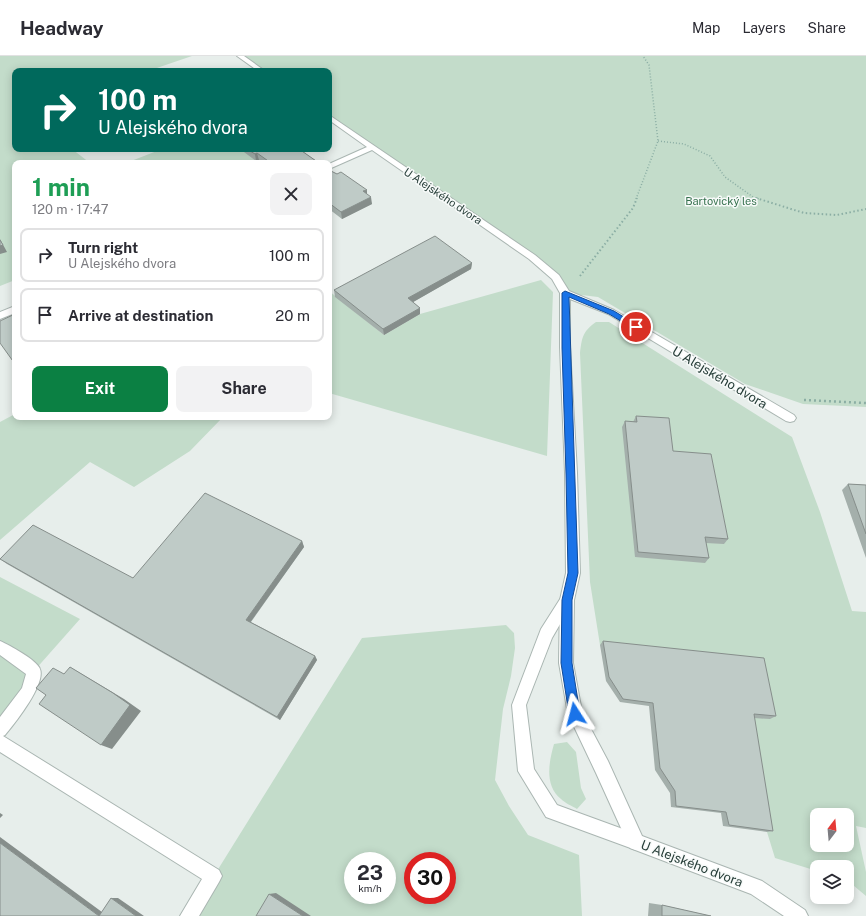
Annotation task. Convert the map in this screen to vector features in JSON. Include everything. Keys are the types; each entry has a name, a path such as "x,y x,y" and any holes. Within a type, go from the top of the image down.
{"street":[{"path":"240,56 258,68"},
{"name":"U Alejského dvora","path":"332,119 532,257 556,277 565,293 565,348 571,474 573,573 567,600 566,663 575,714 602,767 636,842 756,887 798,916"},
{"path":"332,166 372,147"},
{"name":"U Alejského dvora","path":"565,293 611,312 790,418"},
{"path":"0,316 12,310"},
{"path":"567,600 546,634 519,705 526,771 552,811 636,842"},
{"path":"0,648 12,654 34,671 28,692 0,730"},
{"path":"0,743 213,876 189,916"}],"path":[{"path":"565,293 593,261 633,208 658,141 648,65 643,56"},
{"path":"658,141 684,144 710,156 725,177 753,197 804,213 837,215 866,209"}],"green space":[{"path":"0,56 192,56 157,68 12,68 12,152 76,152 86,160 12,160 12,281 0,286"},
{"name":"Bartovický les","path":"239,56 866,56 866,407 803,404 745,384 598,297 565,293 556,277 332,119 332,68 257,68"},
{"path":"154,152 306,152 288,160 134,160"},
{"path":"541,280 553,292 547,456 332,394 332,293 384,335 420,314"},
{"path":"596,322 609,322 792,437 820,512 852,611 866,612 866,828 856,826 866,872 866,896 854,886 854,860 810,860 810,869 775,858 767,832 752,742 758,662 600,645 590,582 580,353 581,343 585,332"},
{"path":"12,416 12,420 220,420 190,451 134,487 90,462 0,540 0,422"},
{"path":"0,577 80,619 34,671 0,730"},
{"path":"506,625 514,633 515,648 511,676 503,709 495,780 509,806 528,835 579,855 582,916 189,916 362,638"},
{"path":"567,742 576,752 581,788 586,799 577,809 561,799 552,787 550,780 549,773 554,744"}],"building":[{"path":"252,152 303,152 315,160 267,160 257,153 255,154"},
{"path":"332,172 337,174 341,172 367,190 363,191 371,197 341,212 332,205"},
{"path":"435,236 472,263 408,298 420,308 383,329 334,290"},
{"path":"12,315 12,360 0,343 0,321"},
{"path":"636,416 669,418 673,451 711,454 728,539 705,537 709,558 638,552 625,421 637,422"},
{"path":"848,484 866,485 866,534"},
{"path":"205,493 302,541 246,620 315,656 277,717 0,559 33,525 133,578"},
{"path":"603,641 764,658 776,716 754,714 773,831 729,825 726,812 676,806 675,791 660,768 653,703 623,699 609,677"},
{"path":"70,667 130,705 101,745 39,704 46,695 36,688 53,668 64,674"},
{"path":"0,843 99,916 0,916"},
{"path":"269,894 303,916 256,916"},
{"path":"111,898 136,916 99,916"},
{"path":"662,905 711,916 662,916"}],"route":[{"path":"575,714 566,663 567,600 573,573 571,474 565,348 565,293 611,312 636,327"}]}
